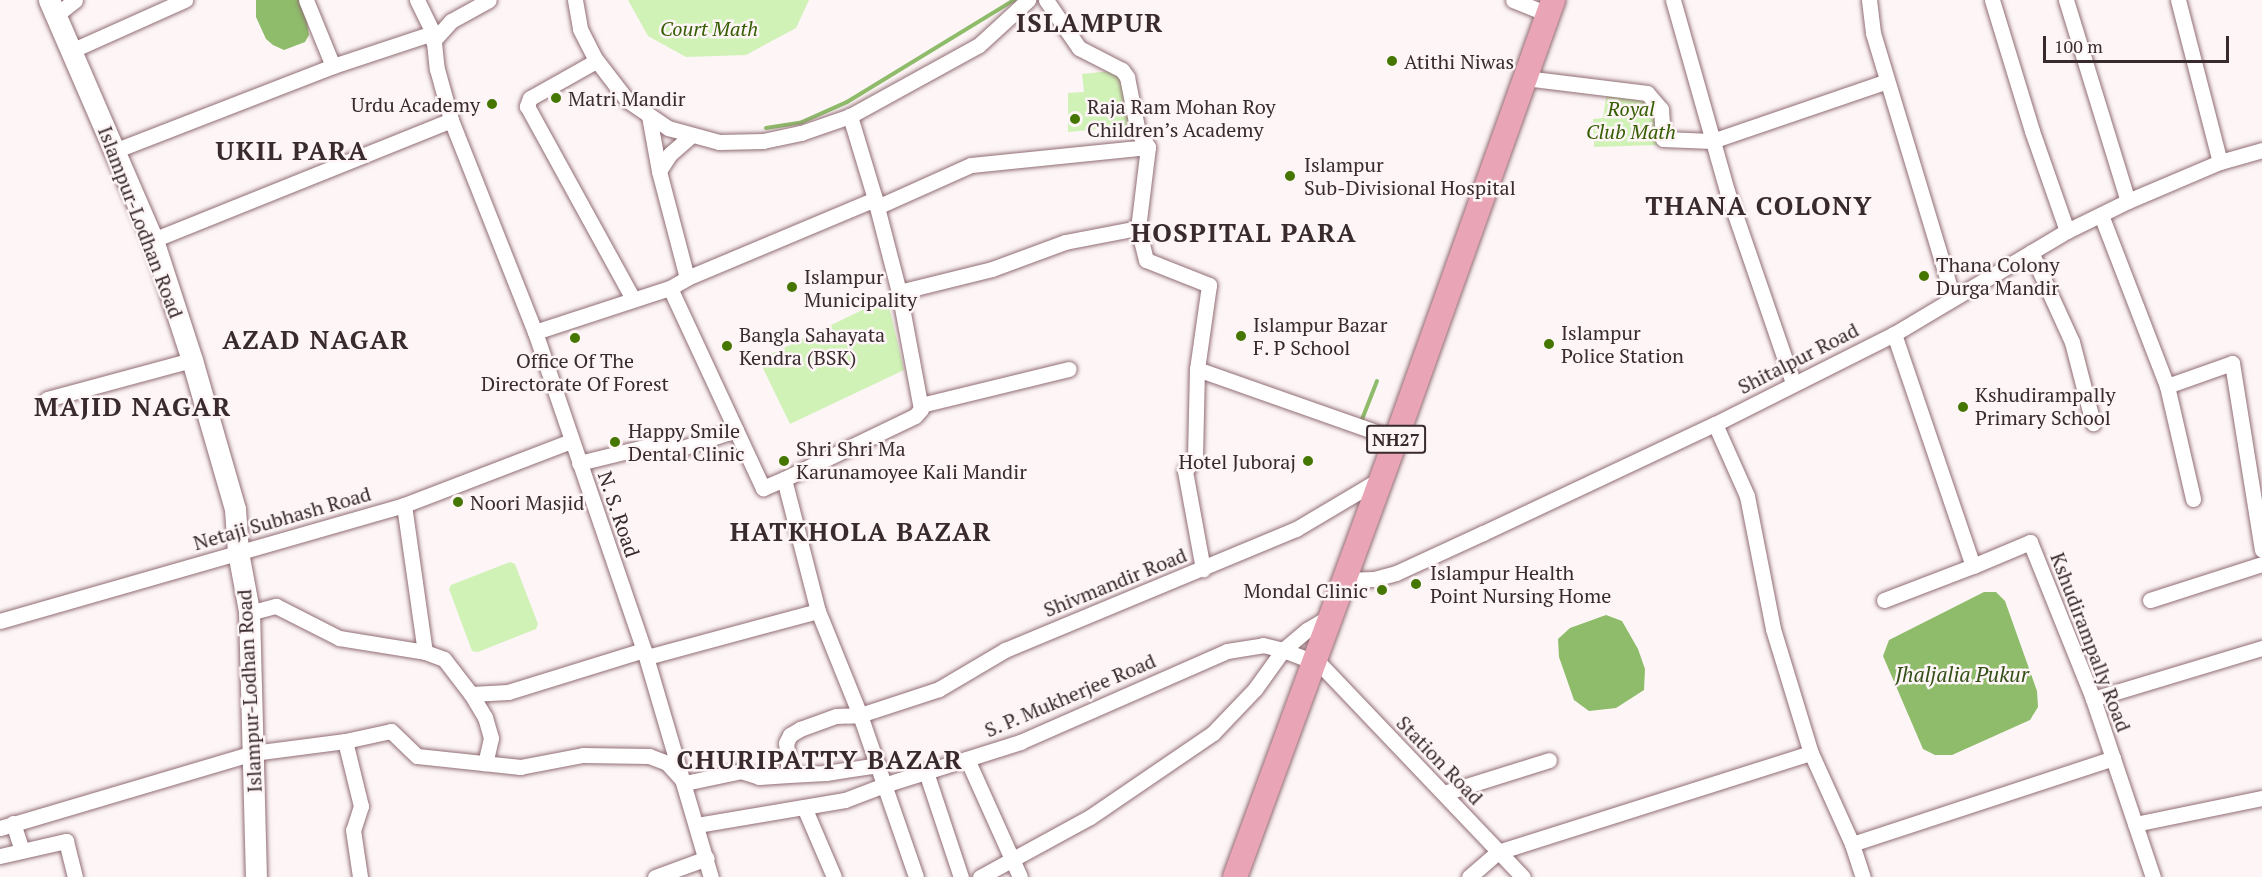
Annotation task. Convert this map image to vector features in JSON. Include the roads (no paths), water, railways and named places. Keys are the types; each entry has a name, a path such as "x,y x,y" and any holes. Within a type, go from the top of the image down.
{"main road":[{"name":"Islampur-Lodhan Road","path":"52,7 73,50 153,240 192,360 235,509 238,552 249,613 256,877"},
{"name":"NH27","path":"1234,877 1320,667 1330,616 1382,478 1551,7"}],"street":[{"path":"52,7 75,0"},
{"path":"73,50 185,0"},
{"path":"306,0 333,66"},
{"name":"N. S. Road","path":"417,0 433,37 437,69 451,120 535,332 646,653 711,877"},
{"path":"114,151 333,66 433,37 452,21 489,0"},
{"path":"575,0 580,29 596,61 627,100 668,128 719,142 763,141 801,133 850,116 979,45 1028,0"},
{"path":"1046,0 1079,48 1122,70 1127,77 1138,132 1148,147 1138,228 1146,260 1209,285 1197,369 1195,459 1185,471 1203,569"},
{"path":"1513,0 1551,7"},
{"path":"1673,0 1712,141 1793,383"},
{"path":"1869,0 1873,33 1953,298"},
{"path":"1992,0 2032,131 2067,231"},
{"path":"2066,0 2128,201"},
{"path":"2178,0 2220,162"},
{"path":"596,61 530,98 527,106 633,298"},
{"path":"1526,78 1647,93 1661,109 1663,139 1712,141 1887,81"},
{"path":"649,116 659,171 687,278"},
{"path":"670,288 763,488 915,416 921,405 899,292 850,116"},
{"path":"153,240 451,120"},
{"path":"659,171 670,154 691,136"},
{"path":"535,332 633,298 670,288 687,278 971,165 1148,147"},
{"name":"Shitalpur Road","path":"1344,580 1374,579 1396,573 1715,424 1894,334 2067,231 2128,201 2220,162 2262,150"},
{"path":"2101,215 2167,386 2193,499"},
{"path":"899,292 992,269 1065,243 1138,228"},
{"path":"2031,252 2072,342 2093,423"},
{"path":"1884,600 1973,566 1894,334"},
{"path":"47,399 192,360"},
{"path":"2167,386 2232,363 2262,550"},
{"path":"921,405 1069,369"},
{"path":"1197,369 1396,439"},
{"path":"1715,424 1747,496 1773,629 1811,753 1852,843 1863,877"},
{"path":"579,463 657,444 682,448 736,430"},
{"name":"Netaji Subhash Road","path":"0,621 404,505 571,441"},
{"name":"Shivmandir Road","path":"789,775 786,743 790,735 800,729 836,716 860,715 939,689 1005,650 1203,569 1296,528 1382,478"},
{"path":"784,479 818,611 860,715 916,877"},
{"path":"404,505 425,652"},
{"name":"Kshudirampally Road","path":"1973,566 2030,542 2093,699 2152,877"},
{"path":"2150,600 2262,564"},
{"path":"249,613 276,606 339,638 425,652 444,659 471,694 485,717 491,738 485,763"},
{"path":"471,694 508,692 646,653 818,611"},
{"path":"980,877 1090,817 1213,733 1255,689 1283,650 1307,630 1330,616"},
{"name":"S. P. Mukherjee Road","path":"697,825 845,800 884,785 1020,742 1227,651 1263,645 1283,650 1320,667"},
{"path":"2093,699 2262,648"},
{"name":"Station Road","path":"1320,667 1523,877"},
{"path":"22,850 6,825 253,753 345,741 391,731 417,756 520,767 583,754 649,756 667,764 685,783 741,771 759,777 826,773 878,765"},
{"path":"345,741 360,806 353,830 360,877"},
{"path":"1470,877 1498,852 1811,753"},
{"path":"1852,843 2113,758"},
{"path":"967,759 1020,877"},
{"path":"1444,793 1549,760"},
{"path":"926,772 961,877"},
{"path":"2135,824 2262,798"},
{"path":"804,807 834,877"},
{"path":"0,856 66,841 75,877"},
{"path":"655,877 706,858"}],"water":[{"path":"256,0 301,0 305,9 309,35 305,42 284,50 266,39 256,17"},
{"name":"Jhaljalia Pukur","path":"1984,592 1996,592 2005,601 2037,691 2038,707 2030,720 1952,755 1935,755 1923,749 1883,656 1889,640"},
{"path":"1606,615 1622,621 1638,649 1645,669 1644,690 1616,708 1589,711 1574,700 1559,657 1558,639 1570,628"}],"waterway":[{"path":"766,128 802,122 847,102 1014,0"},
{"path":"1361,422 1377,381"}],"place":[{"name":"Atithi Niwas","path":"1392,61"},
{"name":"Matri Mandir","path":"556,98"},
{"name":"Urdu Academy","path":"492,104"},
{"name":"Raja Ram Mohan Roy Children’s Academy","path":"1075,119"},
{"name":"Islampur Sub-Divisional Hospital","path":"1290,176"},
{"name":"Thana Colony Durga Mandir","path":"1924,276"},
{"name":"Islampur Municipality","path":"792,287"},
{"name":"Islampur Bazar F. P School","path":"1241,336"},
{"name":"Office Of The Directorate Of Forest","path":"575,338"},
{"name":"Islampur Police Station","path":"1549,344"},
{"name":"Bangla Sahayata Kendra (BSK)","path":"727,346"},
{"name":"Kshudirampally Primary School","path":"1963,407"},
{"name":"Happy Smile Dental Clinic","path":"615,442"},
{"name":"Shri Shri Ma Karunamoyee Kali Mandir","path":"784,461"},
{"name":"Hotel Juboraj","path":"1308,461"},
{"name":"Noori Masjid","path":"458,502"},
{"name":"Islampur Health Point Nursing Home","path":"1416,584"},
{"name":"Mondal Clinic","path":"1382,590"}],"district":[{"name":"ISLAMPUR","path":"1090,23"},
{"name":"UKIL PARA","path":"292,151"},
{"name":"THANA COLONY","path":"1759,206"},
{"name":"HOSPITAL PARA","path":"1244,233"},
{"name":"AZAD NAGAR","path":"316,340"},
{"name":"MAJID NAGAR","path":"133,407"},
{"name":"HATKHOLA BAZAR","path":"861,532"},
{"name":"CHURIPATTY BAZAR","path":"820,760"}],"park label":[{"name":"Court Math","path":"709,28"},
{"name":"Royal Club Math","path":"1631,120"}]}
